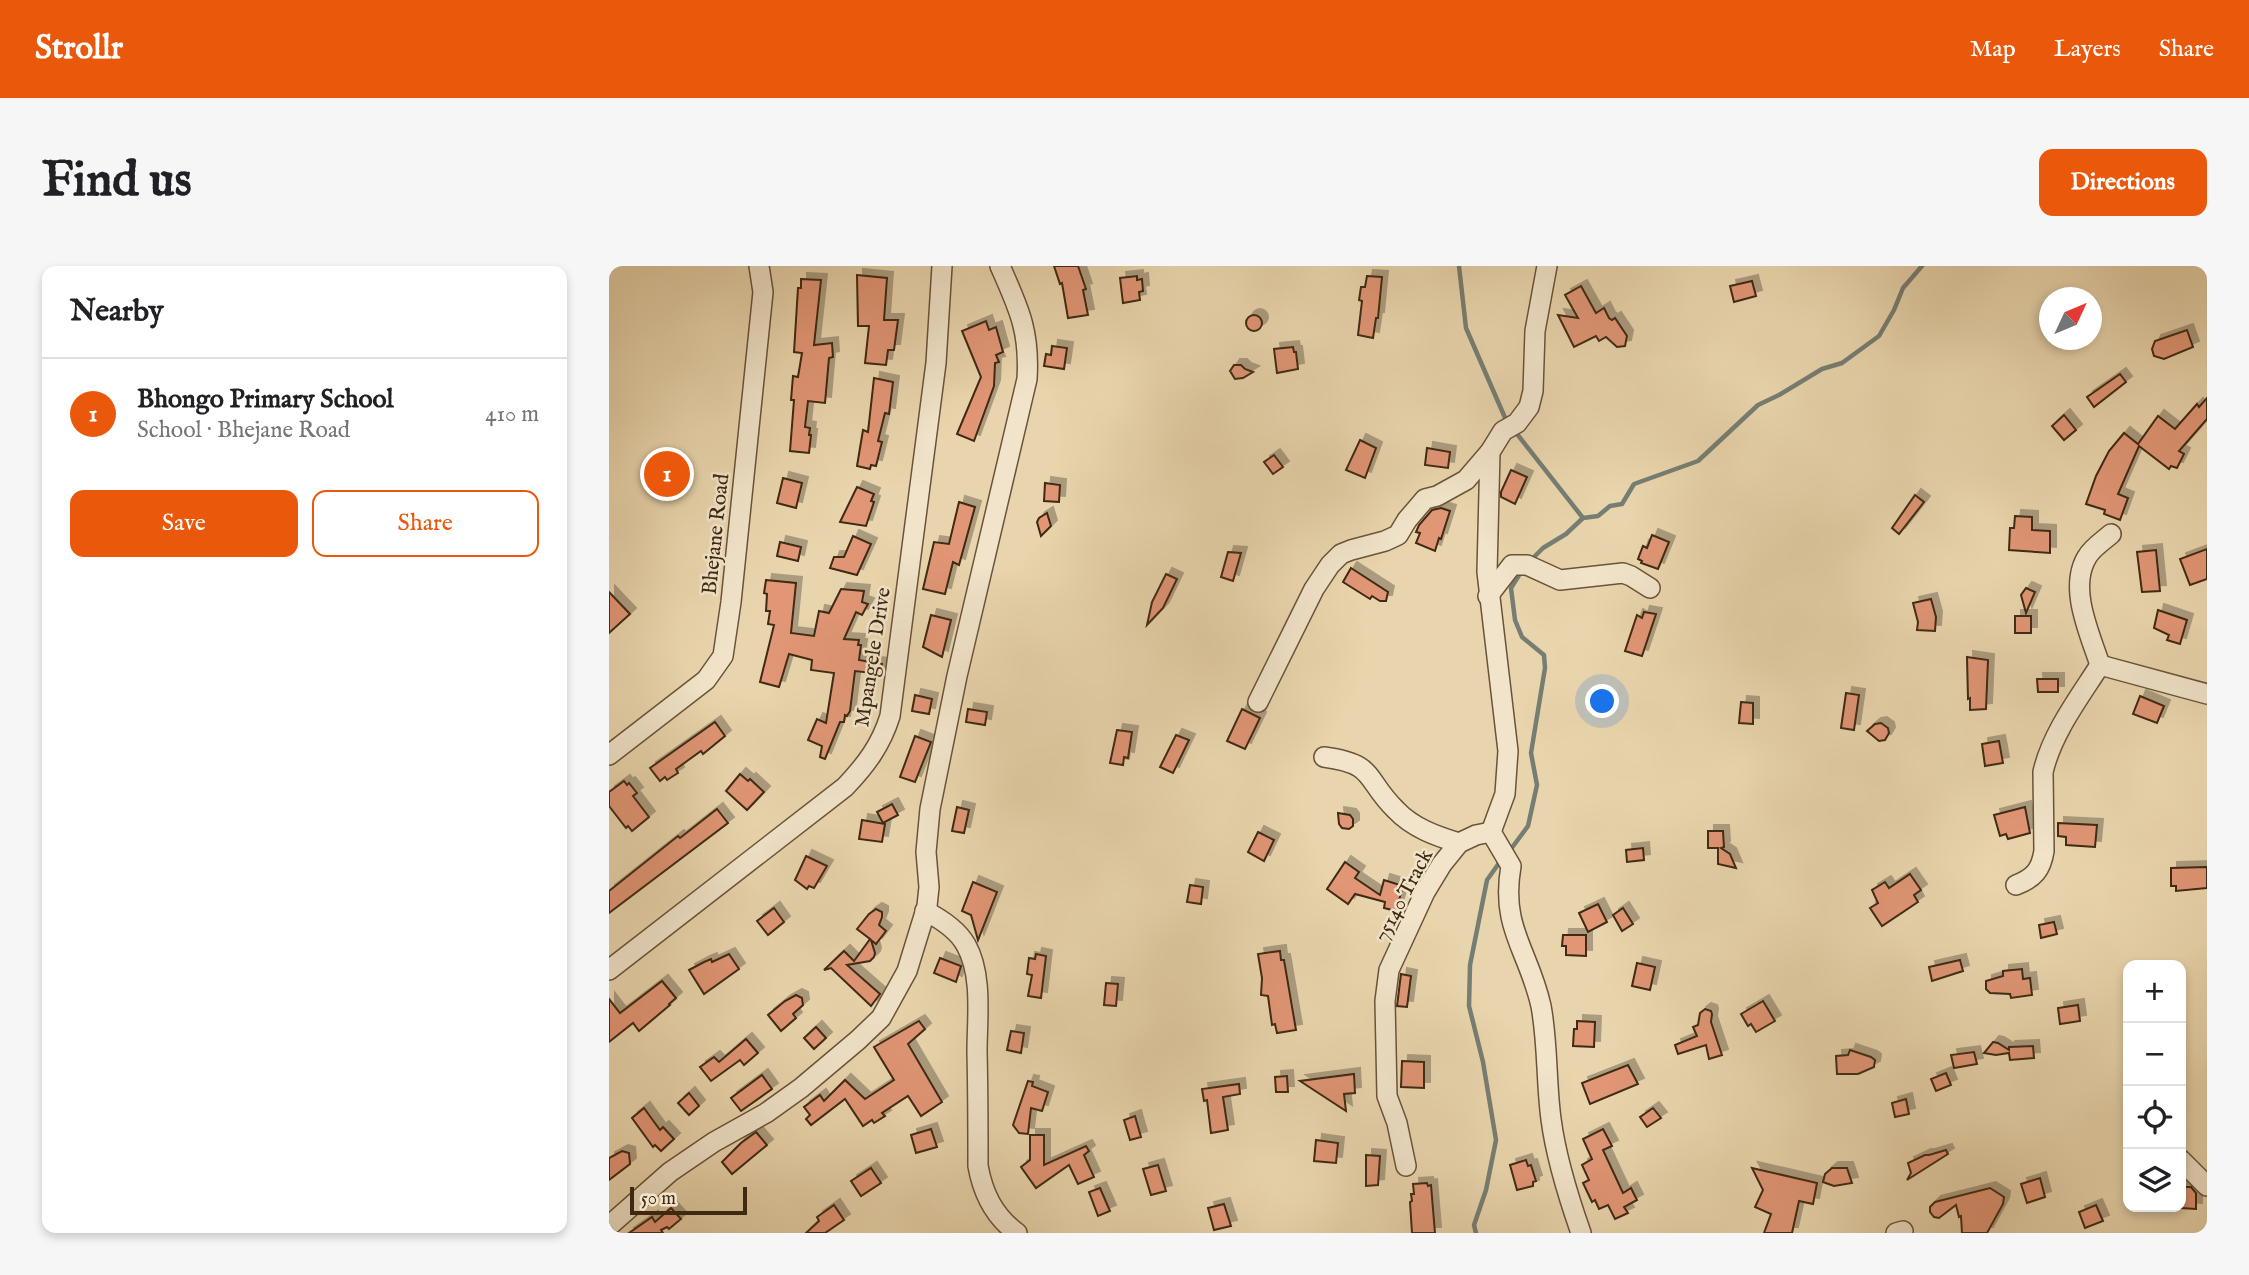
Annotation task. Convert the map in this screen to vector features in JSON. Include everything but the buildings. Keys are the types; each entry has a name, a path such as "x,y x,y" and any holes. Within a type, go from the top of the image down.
{"street":[{"name":"Bhejane Road","path":"609,755 706,680 723,656 764,292 759,266"},
{"name":"Mpangele Drive","path":"609,970 845,787 866,765 882,740 890,716 936,363 942,266"},
{"path":"609,1226 670,1172 714,1142 766,1113 801,1088 881,1018 907,971 925,911 929,887 926,852 930,809 957,676 1027,379 1029,352 1025,332 1019,310 1000,266"},
{"path":"1258,702 1314,589 1330,565 1341,554 1385,541 1398,534 1425,499 1437,496 1466,480 1490,452 1503,431 1517,423 1529,407 1533,391 1535,331 1547,266"},
{"path":"1490,452 1488,596 1508,751 1505,794 1495,841 1511,866 1508,886 1511,923 1534,981 1541,1007 1551,1118 1565,1189 1581,1233"},
{"path":"2016,885 2031,878 2042,864 2043,772 2046,760 2060,730 2100,665 2084,613 2080,593 2081,573 2088,554 2111,534"},
{"path":"1488,596 1512,565 1527,565 1560,580 1623,573 1650,587"},
{"path":"2100,665 2207,694"},
{"path":"1324,757 1347,761 1363,768 1394,809 1411,823 1459,843"},
{"name":"75140 Track","path":"1406,1166 1397,1123 1387,1096 1386,985 1389,970 1425,892 1459,843 1476,835 1495,841"},
{"path":"925,911 943,920 954,930 966,944 973,961 977,1011 978,1166 982,1187 993,1209 1005,1224 1017,1233"},
{"path":"2186,1165 2207,1186"}],"waterway":[{"path":"1459,266 1466,328 1506,420"},
{"path":"1531,560 1583,518 1598,516 1610,506 1622,504 1634,484 1698,461 1758,405 1822,369 1842,363 1879,336 1903,288 1922,266"},
{"path":"1517,434 1583,518"},
{"path":"1508,853 1528,826 1537,785 1531,753 1545,668 1544,655 1522,637 1515,620 1511,588 1521,572"},
{"path":"1476,1233 1474,1225 1486,1190 1496,1140 1483,1062 1469,1006 1470,965 1487,880 1502,859"}],"place":[{"name":"Bhongo Primary School","path":"667,474"}]}
